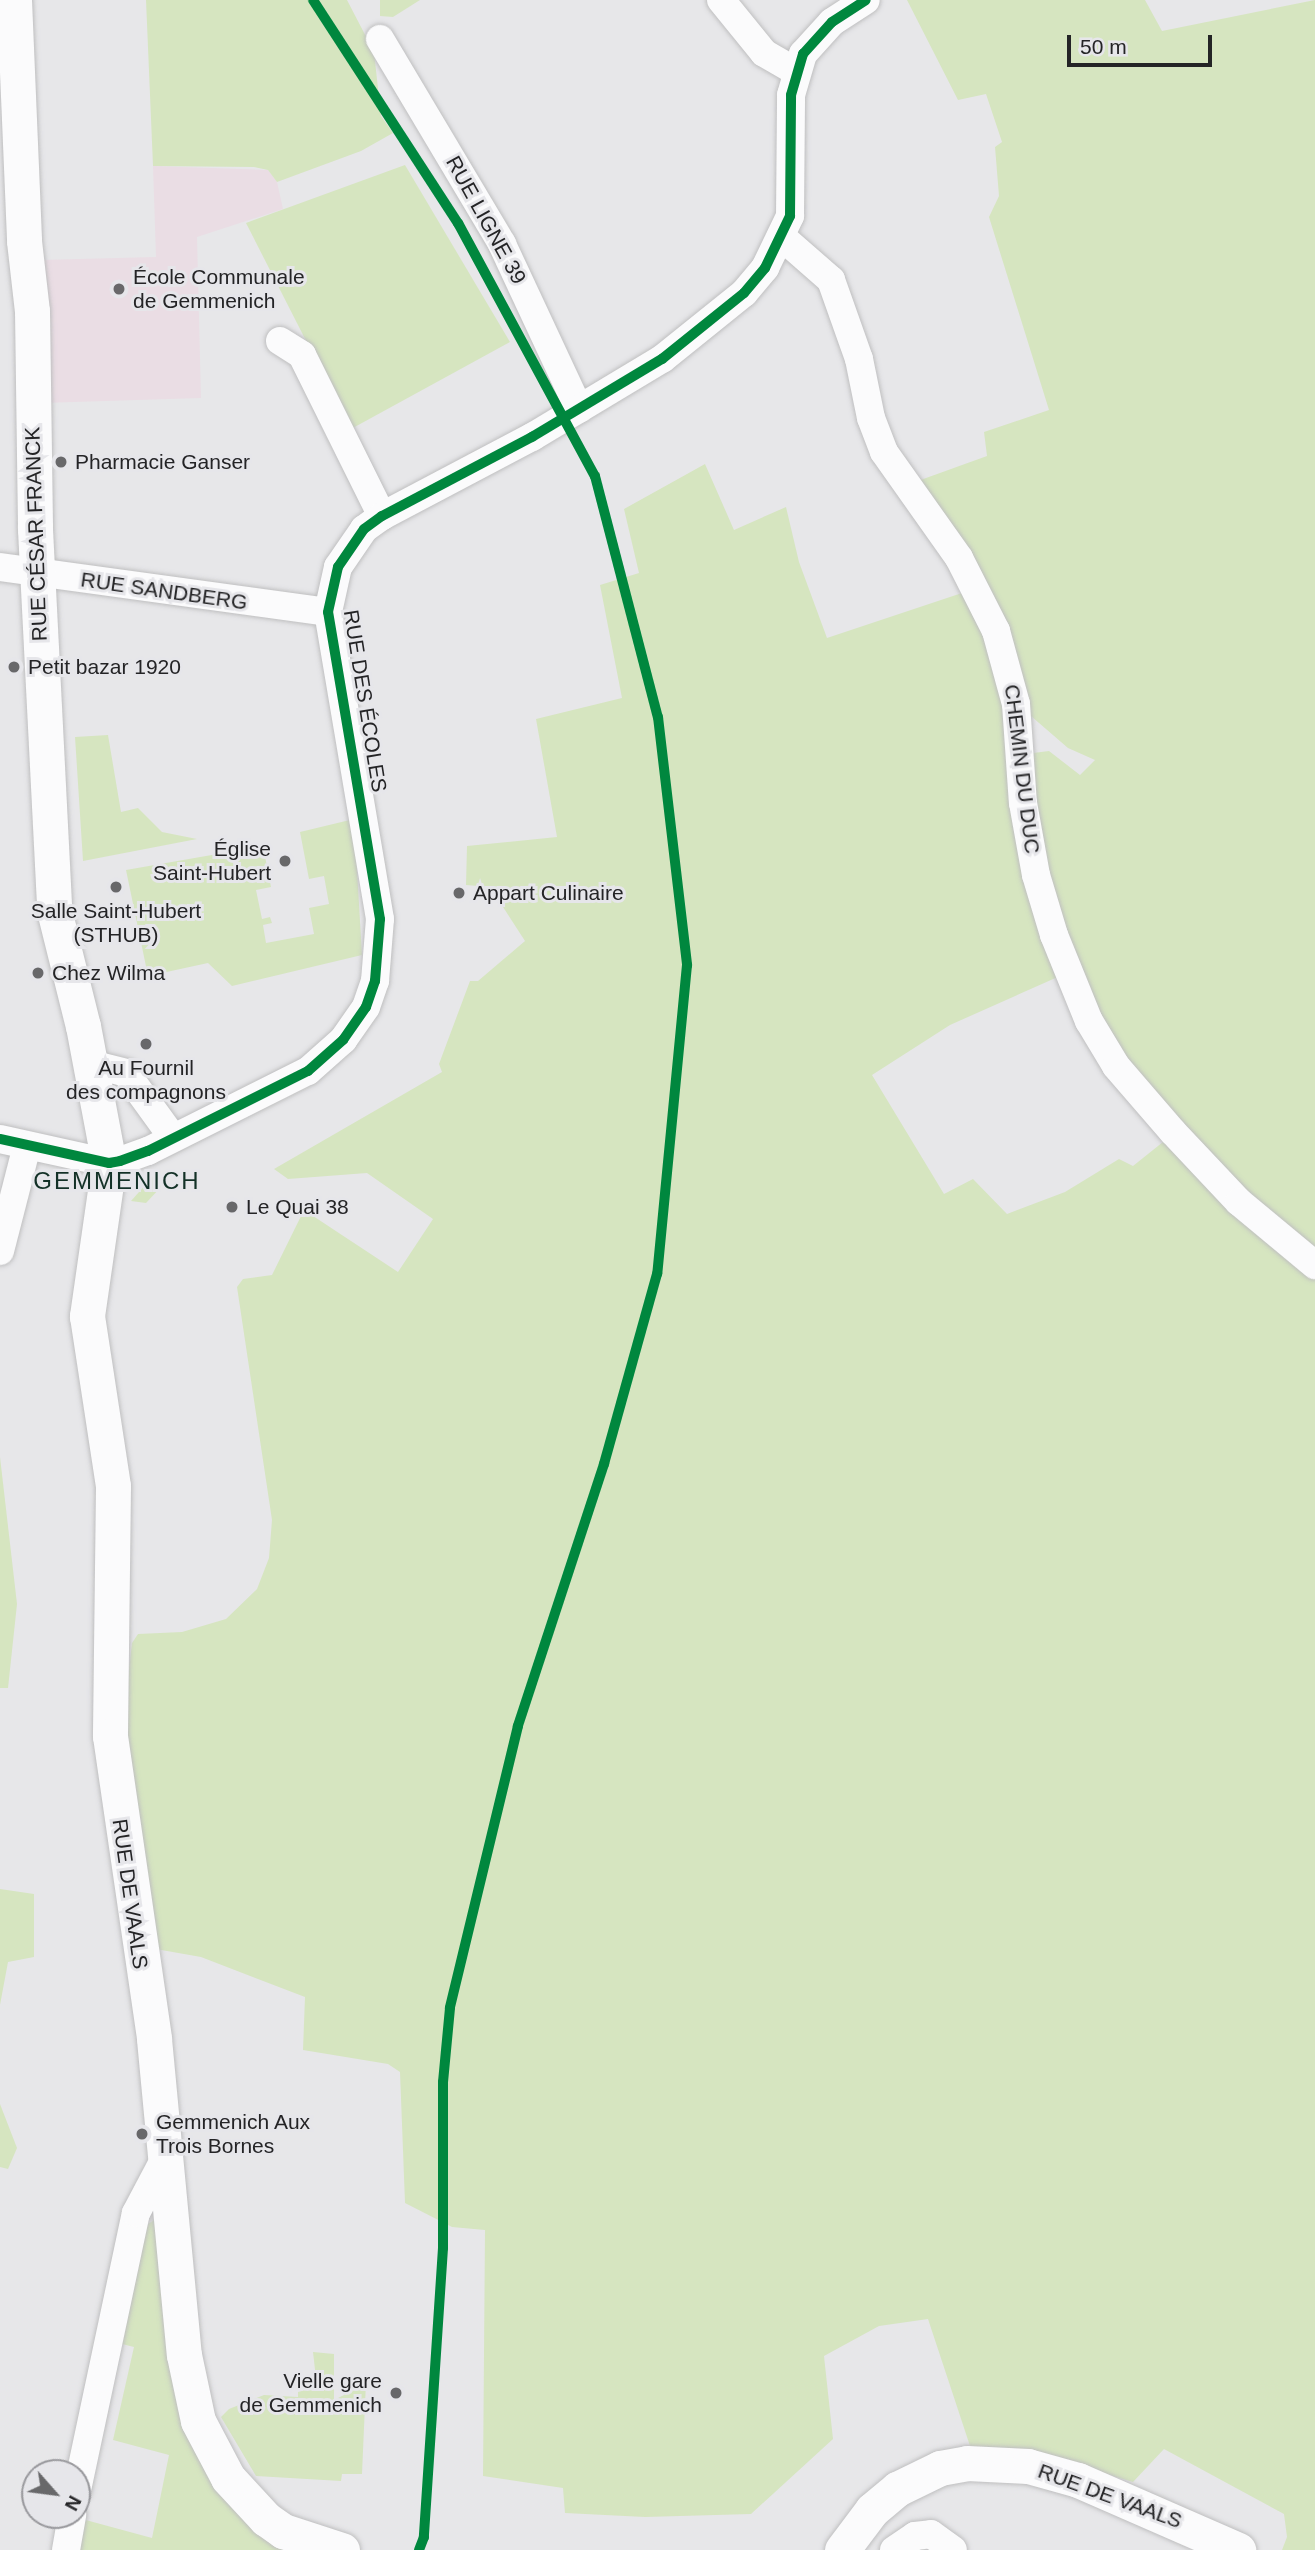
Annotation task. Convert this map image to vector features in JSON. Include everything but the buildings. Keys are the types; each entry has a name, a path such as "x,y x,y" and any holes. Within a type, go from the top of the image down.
{"main road":[{"name":"RUE CÉSAR FRANCK","path":"14,0 24,242 32,311 36,571 54,910 91,1064 109,1163"},
{"name":"RUE DE VAALS","path":"109,1163 87,1316 113,1476 110,1736 166,2156 189,2395 210,2447 228,2478 266,2519 302,2540 342,2550"},
{"name":"RUE DE VAALS","path":"842,2550 872,2510 897,2490 940,2468 967,2463 1028,2466 1078,2480 1238,2550"}],"street":[{"path":"721,0 764,53 797,72"},
{"name":"RUE DES ÉCOLES","path":"109,1163 173,1138 308,1071 343,1040 366,1007 375,981 380,919 328,612 338,567 364,529 382,516 579,409 707,327 744,293 783,238 793,195 791,96 797,72 813,38 866,0"},
{"name":"RUE LIGNE 39","path":"380,39 502,244 579,409"},
{"name":"CHEMIN DU DUC","path":"783,238 820,266 834,286 859,359 880,443 959,558 996,631 1016,704 1023,803 1036,875 1054,935 1088,1021 1116,1066 1238,1202 1315,1265"},
{"path":"280,341 302,355 382,516"},
{"name":"RUE SANDBERG","path":"0,567 328,612"},
{"path":"91,1064 125,1073 173,1138"},
{"path":"0,1251 13,1142 109,1163"},
{"path":"84,2459 136,2214 166,2156"},
{"path":"66,2550 70,2529"},
{"path":"894,2550 915,2536 931,2535 953,2550"}],"shaded area":[{"name":"École Communale de Gemmenich","path":"153,166 268,170 277,182 283,209 197,237 201,398 42,403 40,260 156,257"}],"green space":[{"path":"146,0 347,0 374,52 381,116 393,133 361,151 277,182 268,170 254,167 153,166"},
{"path":"380,0 420,0 393,17 380,16"},
{"path":"907,0 1145,0 1162,31 1315,0 1315,1262 1124,1062 1069,963 1035,825 1033,753 1049,751 1080,775 1095,760 1068,748 1024,710 915,482 987,456 984,432 1049,410 989,217 999,196 995,147 1002,142 986,94 958,100"},
{"path":"405,165 510,342 351,429 246,223"},
{"path":"705,464 734,530 786,507 799,562 827,638 968,591 987,647 1008,723 1060,976 950,1025 872,1075 944,1194 973,1179 1007,1214 1065,1192 1119,1159 1133,1166 1168,1138 1315,1270 1315,2550 1282,2550 1287,2537 1284,2514 1164,2449 1133,2482 1032,2452 971,2449 928,2319 879,2326 824,2356 833,2439 751,2514 645,2517 565,2513 563,2488 483,2476 485,2230 452,2227 405,2203 400,2072 388,2064 303,2050 305,1997 201,1957 150,1948 122,1731 132,1643 138,1634 182,1632 226,1619 257,1589 269,1558 272,1520 237,1287 243,1279 272,1275 304,1210 398,1272 433,1219 367,1173 288,1179 274,1169 442,1072 439,1064 470,981 478,981 525,941 490,887 466,885 467,846 557,837 536,719 622,698 600,585 639,573 624,509"},
{"path":"108,735 121,812 138,808 162,832 197,839 83,861 75,737"},
{"path":"354,819 362,955 232,986 208,963 148,976 126,870 263,846 271,887 256,890 262,919 270,917 272,923 263,925 266,943 314,934 309,908 329,904 324,876 309,879 300,832"},
{"path":"155,1174 161,1187 146,1203 131,1201"},
{"path":"0,1457 17,1604 8,1688 0,1688"},
{"path":"0,1889 34,1894 34,1957 8,1962 0,2005"},
{"path":"0,2104 17,2148 8,2169 0,2167"},
{"path":"156,2219 180,2400 306,2550 77,2550 80,2529 91,2529 91,2521 152,2538 169,2455 113,2440 134,2347 122,2344 140,2249 148,2224"},
{"path":"313,2352 334,2354 334,2400 344,2395 345,2381 366,2382 362,2474 342,2474 341,2481 256,2476 221,2417 229,2409 264,2395 298,2397 298,2392 317,2387"}],"cycle path":[{"path":"313,0 458,223 595,476 658,717 687,965 657,1274 604,1464 518,1726 450,2008 443,2082 443,2248 424,2537 419,2550"},
{"path":"0,1139 109,1163 120,1161 148,1151 308,1071 343,1040 366,1007 375,981 380,919 328,612 338,567 364,529 382,516 532,437 662,359 744,293 765,268 790,216 791,95 803,54 832,22 866,0"}],"place":[{"name":"École Communale de Gemmenich","path":"119,289"},
{"name":"Pharmacie Ganser","path":"61,462"},
{"name":"Petit bazar 1920","path":"14,667"},
{"name":"Église Saint-Hubert","path":"285,861"},
{"name":"Salle Saint-Hubert (STHUB)","path":"116,887"},
{"name":"Appart Culinaire","path":"459,893"},
{"name":"Chez Wilma","path":"38,973"},
{"name":"Au Fournil des compagnons","path":"146,1044"},
{"name":"Le Quai 38","path":"232,1207"},
{"name":"Gemmenich Aux Trois Bornes","path":"142,2134"},
{"name":"Vielle gare de Gemmenich","path":"396,2393"}],"district":[{"name":"GEMMENICH","path":"117,1181"}]}
